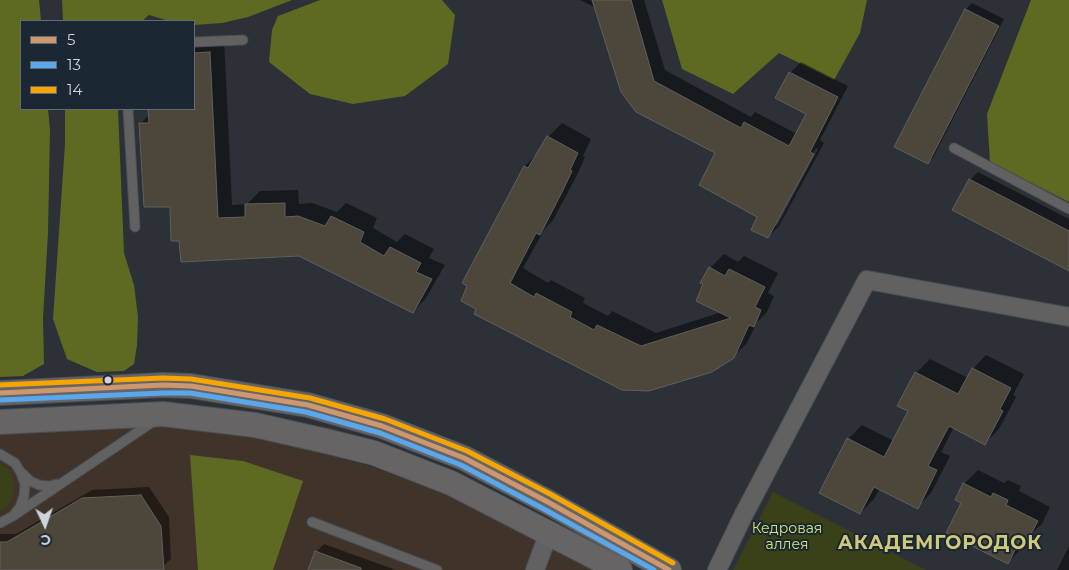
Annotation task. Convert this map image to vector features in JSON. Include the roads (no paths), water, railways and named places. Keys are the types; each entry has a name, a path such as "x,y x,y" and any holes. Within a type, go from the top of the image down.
{"main road":[{"path":"163,386 163,414"},
{"path":"0,394 163,386 213,389 308,405 382,426 464,458 546,501 669,570"},
{"path":"0,422 163,414 255,425 374,453 451,483 620,570"}],"street":[{"path":"716,570 867,280 1069,317"},
{"path":"535,570 549,532"}],"lane":[{"path":"195,42 243,40"},
{"path":"128,110 134,227"},
{"path":"954,148 1069,209"},
{"path":"0,523 163,414"},
{"path":"0,454 15,463 30,481 39,485 49,486 60,484"},
{"path":"13,516 20,507 24,496 25,484 22,473"},
{"path":"312,522 437,570"}],"district":[{"name":"АКАДЕМГОРОДОК","path":"940,543"}],"park label":[{"name":"Кедровая аллея","path":"787,538"}]}
